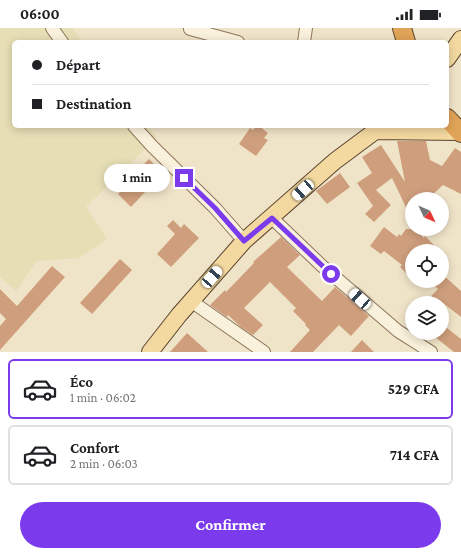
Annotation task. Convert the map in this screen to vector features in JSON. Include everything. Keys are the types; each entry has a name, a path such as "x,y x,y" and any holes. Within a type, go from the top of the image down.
{"highway":[{"path":"402,28 405,40"},
{"path":"449,120 461,132"}],"main road":[{"path":"449,56 461,39"},
{"path":"150,352 244,241 335,162 379,129 461,132"}],"street":[{"path":"52,28 61,40"},
{"path":"304,40 306,28"},
{"path":"190,29 231,40"},
{"path":"136,128 215,208 244,241"},
{"path":"272,218 321,265 392,327 431,352"},
{"path":"192,301 264,352"}],"shaded area":[{"path":"0,28 72,28 81,40 12,40 12,128 150,128 157,137 86,207 107,239 79,258 37,261 16,291 0,277"}],"building":[{"path":"250,128 253,130 254,128 262,128 268,133 264,138 268,140 256,156 239,144"},
{"path":"397,141 426,141 430,160 442,166 455,148 461,152 461,194 443,185 436,192 405,192 405,205 392,178 376,190 391,205 374,222 365,214 373,206 357,183 372,173 362,157 381,145 405,182"},
{"path":"149,159 161,171 131,207 118,194 142,170 140,168"},
{"path":"340,173 350,187 327,204 316,191"},
{"path":"173,220 181,228 184,224 199,238 171,267 157,254 175,234 167,226"},
{"path":"384,227 397,237 399,234 401,236 405,230 405,236 422,236 424,238 425,236 433,244 405,244 405,272 400,267 402,265 384,251 381,254 370,246"},
{"path":"281,237 300,255 287,267 322,301 335,287 369,316 351,336 339,325 313,352 290,352 310,330 293,311 296,308 270,282 244,308 263,325 253,335 241,327 228,315 227,317 210,305 225,290 226,292 254,263 253,262"},
{"path":"120,259 132,270 92,314 80,303"},
{"path":"52,266 65,277 0,350 0,326 6,319 0,313 0,289 17,306"},
{"path":"449,280 461,291 461,317 449,308 449,296 431,296 438,289 437,288 449,288"},
{"path":"449,330 461,339 461,352 454,352 439,340 449,340"},
{"path":"187,333 208,352 170,352"},
{"path":"362,340 374,352 351,352"}],"route":[{"path":"184,178 215,208 244,241 272,218 292,239 331,274"}]}
